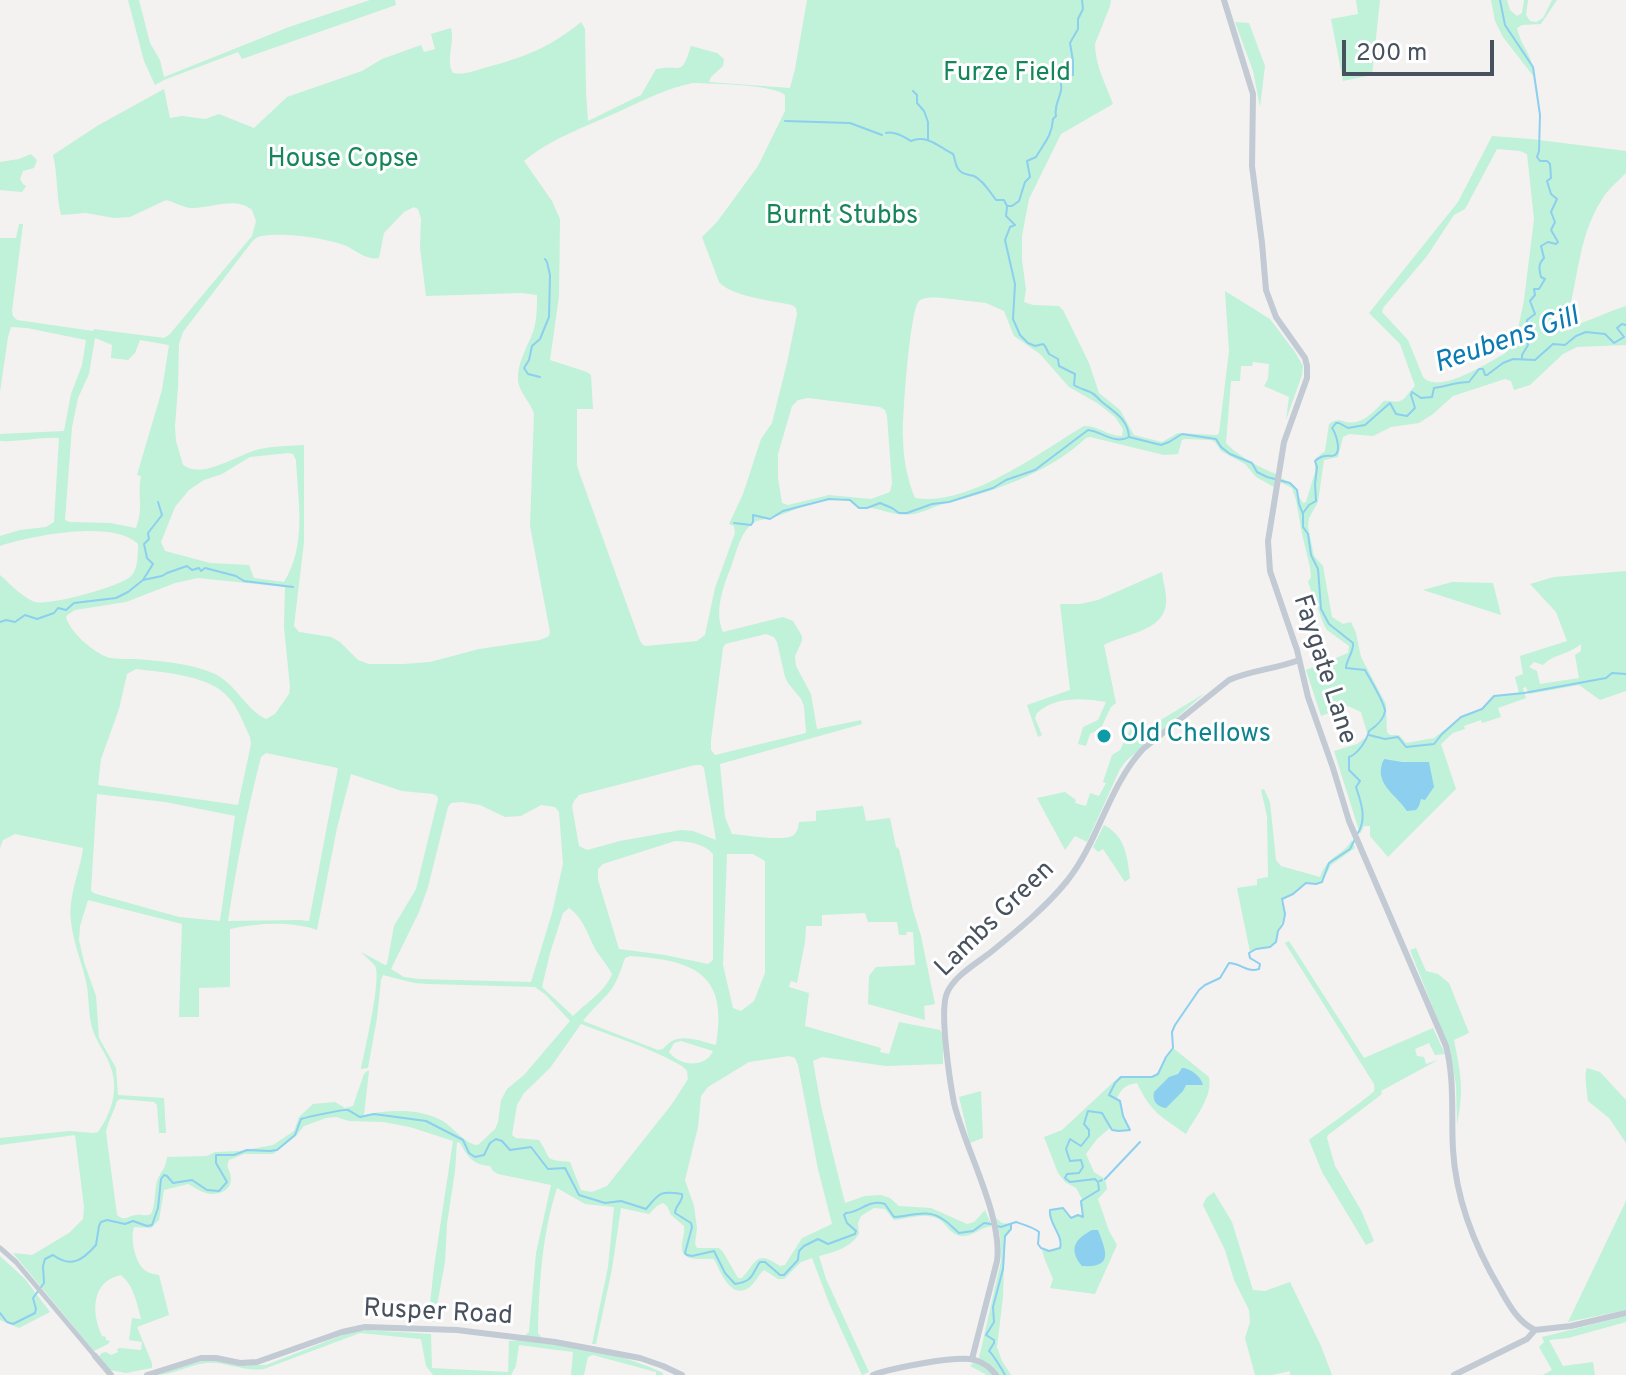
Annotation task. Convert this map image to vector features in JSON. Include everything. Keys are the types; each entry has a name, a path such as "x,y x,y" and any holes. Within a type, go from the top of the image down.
{"street":[{"name":"Faygate Lane","path":"1224,0 1253,94 1252,170 1266,290 1274,314 1305,358 1307,366 1306,382 1285,437 1268,541 1268,565 1308,697 1356,837 1446,1046 1453,1083 1454,1163 1472,1232 1490,1273 1511,1309 1535,1330"},
{"name":"Lambs Green","path":"972,1359 998,1247 993,1220 954,1101 944,1012 946,994 956,981 1016,931 1067,881 1088,849 1121,779 1143,749 1229,680 1299,660"},
{"path":"0,1248 16,1262 111,1375"},
{"path":"1454,1375 1527,1339 1535,1330 1571,1326 1626,1313"},
{"name":"Rusper Road","path":"147,1375 204,1358 257,1362 365,1327 457,1330 555,1342 640,1358 682,1375"},
{"path":"873,1375 960,1359 985,1364 996,1375"}],"green space":[{"path":"128,0 139,0 150,43 160,60 164,77 289,27 370,0 395,0 396,5 242,59 238,52 155,85 144,61"},
{"path":"807,0 1111,0 1095,52 1113,104 1061,134 1029,199 1022,236 1024,302 1059,306 1063,310 1089,363 1099,393 1120,410 1134,435 1162,442 1178,433 1219,433 1229,351 1225,291 1270,319 1303,366 1286,420 1289,397 1264,386 1269,364 1253,362 1252,366 1241,366 1240,381 1231,381 1226,443 1250,461 1277,474 1274,487 1256,477 1245,464 1221,451 1211,440 1185,439 1178,454 1164,455 1090,437 1055,462 1019,480 918,513 903,515 860,508 845,499 836,498 755,522 744,533 725,583 719,616 723,632 783,617 793,621 802,636 795,656 796,666 811,694 817,729 861,720 862,724 720,764 725,817 732,834 789,837 798,829 799,822 816,821 816,811 863,806 866,821 890,818 935,1004 924,1006 925,1020 868,1004 869,976 876,967 915,965 913,932 899,935 897,922 868,922 865,913 822,915 822,926 806,926 797,983 791,981 789,987 809,993 805,1026 881,1048 880,1052 889,1054 899,1022 940,1030 943,1035 943,1064 886,1066 822,1057 813,1061 845,1203 865,1196 881,1195 899,1206 931,1208 967,1224 974,1222 985,1210 992,1226 961,1236 954,1234 935,1217 894,1220 885,1209 874,1208 861,1216 859,1234 851,1243 819,1256 826,1279 869,1372 862,1375 812,1258 801,1262 784,1279 778,1279 764,1270 751,1286 738,1291 723,1277 714,1259 685,1255 682,1251 684,1226 663,1203 649,1214 621,1208 612,1269 596,1344 592,1344 608,1267 614,1207 585,1204 557,1188 542,1259 538,1333 544,1341 620,1357 663,1375 593,1355 588,1357 584,1375 571,1375 573,1352 519,1345 516,1366 511,1375 433,1375 426,1366 421,1339 360,1333 264,1369 206,1363 156,1375 204,1360 266,1365 350,1332 367,1330 431,1334 432,1368 508,1372 509,1341 520,1340 529,1332 536,1253 551,1185 498,1174 490,1166 472,1159 457,1142 445,1262 434,1322 428,1322 453,1141 383,1122 326,1118 304,1126 273,1154 244,1154 229,1160 230,1183 222,1192 206,1193 188,1184 164,1190 159,1220 151,1228 134,1227 133,1238 136,1257 142,1268 159,1275 169,1315 137,1327 152,1368 126,1373 110,1370 99,1356 102,1353 111,1355 120,1348 141,1350 142,1342 129,1340 132,1318 141,1319 134,1295 125,1279 121,1275 111,1278 99,1291 96,1318 102,1336 110,1341 94,1351 13,1253 32,1255 69,1233 83,1219 84,1207 75,1135 0,1145 0,1138 69,1131 98,1132 110,1110 114,1085 109,1062 90,1018 86,981 72,929 71,902 83,848 15,834 3,840 0,848 0,575 35,602 70,598 115,584 132,575 137,564 138,544 126,536 92,531 51,534 0,546 0,536 46,527 54,522 59,438 0,441 0,434 64,431 86,340 11,327 0,392 0,238 16,238 19,224 23,224 12,311 17,320 164,338 252,236 256,221 252,210 231,203 189,208 166,200 130,217 114,218 86,213 61,215 53,155 97,126 164,89 170,118 205,119 219,114 254,128 287,97 362,71 382,59 421,45 424,52 435,49 431,34 451,28 451,68 453,73 461,73 536,51 581,22 585,29 588,121 641,95 656,69 680,68 691,46 717,53 724,59 723,66 709,82 790,88","holes":["693,83 727,84 768,89 785,95 785,111 758,166 717,222 702,237 719,282 725,287 764,300 792,305 797,314 772,423 761,439 743,494 729,524 734,526 735,533 715,588 705,635 697,641 646,646 640,641 577,465 577,409 593,409 591,375 550,360 559,296 560,219 552,201 524,161 545,146 664,91","414,207 418,209 421,219 420,248 426,296 537,295 534,327 518,380 534,414 530,526 550,632 549,636 540,640 479,649 430,662 369,664 358,660 331,637 299,632 294,626 304,542 304,445 260,449 200,470 183,465 175,426 179,344 183,332 251,243 262,236 304,236 336,242 366,257 379,258 384,233 404,212","921,299 986,303 1004,311 1014,336 1040,354 1069,387 1115,417 1123,429 1122,436 1084,426 981,486 936,499 915,498 903,445 907,365 916,308","95,338 112,345 111,358 128,360 135,353 140,340 169,345 162,390 137,475 141,476 140,514 136,528 65,520 72,427 78,398 89,374","808,398 885,410 892,483 890,492 871,499 829,495 788,505 782,503 778,454 792,406 798,400","293,454 298,492 298,538 296,553 284,582 254,578 249,565 210,563 165,551 161,542 175,507 189,490 204,480 222,474 250,457","198,578 285,587 284,627 289,694 275,714 266,719 223,679 205,670 176,663 104,656 77,635 66,616 75,610 126,602 175,583","766,634 774,637 785,677 804,706 806,733 715,755 711,750 725,644","136,669 207,682 233,703 250,737 238,805 98,785 101,759 119,709 127,674","266,753 338,768 309,921 228,921 261,757","701,765 716,840 681,830 587,850 579,846 572,806 579,795","351,774 402,791 433,794 438,799 416,889 394,926 387,964 361,952 374,964 377,973 361,1069 368,1068 383,975 414,983 535,987 570,1021 524,1075 507,1089 501,1100 495,1129 478,1145 469,1142 441,1120 422,1113 393,1111 364,1115 367,1071 353,1106 345,1108 335,1102 313,1104 299,1117 294,1131 273,1145 215,1152 207,1156 167,1157 157,1181 151,1214 120,1217 117,1215 106,1132 108,1124 120,1099 154,1102 157,1105 159,1133 166,1133 164,1098 118,1095 116,1068 99,1038 96,996 79,940 88,900 182,924 179,1017 199,1017 199,988 230,987 230,929 263,924 296,925 317,930","97,794 165,802 235,816 220,921 179,917 93,893","451,803 480,805 505,817 521,816 541,805 555,807 559,812 563,864 531,982 419,979 404,977 391,969 428,887","675,841 696,844 710,851 713,854 713,960 708,964 619,949 598,880 598,869 603,864","727,854 753,854 765,861 765,973 754,1001 741,1011 733,1008 723,965","569,908 582,922 612,974 600,992 573,1016 542,987 563,913","630,956 672,961 702,975 717,1001 719,1021 716,1045 681,1039 658,1050 583,1021 611,990 625,958","581,1024 665,1057 687,1071 688,1079 672,1104 607,1186 592,1192 581,1190 570,1162 549,1158 539,1140 512,1135 517,1105 524,1093 550,1068","681,1041 713,1051 698,1063 679,1060 669,1052 674,1043","789,1056 795,1058 832,1224 802,1238 785,1265 758,1259 742,1278 738,1278 719,1248 697,1248 695,1244 697,1228 694,1206 685,1180 698,1127 701,1096 708,1087 749,1062"]},
{"path":"1356,0 1380,0 1372,75 1343,81 1331,19 1358,14"},
{"path":"1491,0 1507,0 1510,10 1517,16 1522,13 1524,0 1528,0 1526,15 1530,21 1536,22 1543,18 1552,0 1557,0 1541,24 1517,28 1534,77 1503,37 1495,21"},
{"path":"1235,22 1249,23 1265,66 1260,107 1253,71"},
{"path":"1492,136 1626,151 1626,173 1603,197 1593,215 1566,322 1569,326 1575,325 1626,306 1626,345 1577,347 1563,354 1530,385 1514,390 1511,381 1505,379 1453,396 1419,423 1391,427 1373,436 1349,434 1343,437 1338,457 1324,460 1318,502 1309,518 1308,527 1314,556 1323,566 1332,617 1343,624 1351,622 1361,657 1386,704 1387,732 1399,735 1406,743 1434,738 1461,717 1482,709 1494,696 1519,693 1515,677 1523,674 1520,656 1567,641 1556,612 1530,584 1554,577 1626,571 1626,691 1600,700 1579,685 1529,694 1526,687 1523,688 1526,698 1498,708 1501,717 1482,723 1481,720 1453,733 1441,744 1456,789 1388,857 1370,836 1370,826 1364,826 1360,834 1334,751 1357,744 1368,736 1361,712 1348,706 1321,716 1306,670 1348,653 1349,646 1324,625 1308,582 1310,567 1296,500 1292,488 1280,482 1281,478 1289,483 1303,503 1306,502 1315,472 1315,459 1325,451 1329,424 1336,420 1360,421 1384,401 1402,400 1415,386 1400,344 1369,313 1458,202","holes":["1497,149 1527,154 1534,219 1516,339 1504,354 1475,370 1451,380 1430,382 1423,377 1408,340 1382,312 1383,308 1427,256 1454,215 1465,209","1581,644 1581,651 1575,655 1579,678 1540,684 1537,671 1529,667 1534,662 1543,665"]},
{"path":"31,154 37,160 34,168 23,171 20,179 26,186 22,192 0,190 0,162"},
{"path":"1162,572 1166,604 1158,621 1104,645 1116,703 1101,728 1090,734 1086,746 1078,744 1083,727 1098,720 1106,702 1061,701 1037,713 1035,718 1042,735 1038,737 1027,705 1070,690 1060,604 1098,600"},
{"path":"1452,582 1493,583 1501,615 1423,590"},
{"path":"1205,693 1126,761 1087,842 1075,836 1065,850 1037,798 1065,792 1076,800 1075,803 1086,806 1090,793 1099,796 1106,783 1103,782 1112,755 1120,750 1134,722 1140,727 1151,726"},
{"path":"1264,789 1270,802 1276,860 1281,866 1320,877 1331,859 1352,840 1355,848 1331,865 1322,882 1306,883 1283,898 1284,917 1275,942 1270,947 1250,952 1237,888 1257,885 1257,879 1268,877 1267,816 1261,790"},
{"path":"1104,825 1117,835 1124,848 1130,878 1125,882 1103,849 1098,852 1093,847"},
{"path":"1289,941 1364,1058 1433,1028 1445,1054 1435,1055 1429,1043 1415,1049 1417,1056 1424,1057 1426,1064 1438,1060 1381,1091 1382,1094 1328,1135 1335,1166 1361,1210 1374,1241 1366,1245 1322,1172 1309,1140 1371,1094 1374,1084 1285,943"},
{"path":"1416,948 1426,971 1438,974 1449,983 1469,1033 1454,1040 1461,1082 1457,1125 1456,1085 1450,1051 1410,950"},
{"path":"1173,1048 1209,1077 1210,1084 1202,1107 1186,1134 1157,1113 1137,1083 1122,1089 1117,1098 1130,1130 1110,1128 1086,1154 1094,1172 1105,1179 1107,1189 1098,1199 1117,1245 1095,1294 1050,1288 1053,1279 1042,1250 1051,1251 1062,1243 1049,1216 1051,1209 1063,1209 1072,1218 1083,1216 1082,1199 1076,1188 1065,1182 1058,1173 1044,1137 1062,1130 1120,1076 1155,1076"},
{"path":"1587,1068 1600,1072 1626,1100 1626,1143 1609,1118 1588,1101"},
{"path":"981,1091 983,1138 970,1143 959,1097"},
{"path":"1214,1192 1232,1222 1253,1290 1265,1291 1290,1282 1332,1375 1290,1375 1290,1371 1255,1375 1245,1338 1250,1322 1249,1310 1203,1205"},
{"path":"1626,1201 1626,1310 1568,1322"},
{"path":"996,1218 1010,1224 1011,1228 1005,1236 997,1347 1011,1375 987,1375 970,1366 979,1358 1001,1261"},
{"path":"0,1256 25,1279 50,1312 19,1328 0,1320"},
{"path":"1626,1316 1626,1322 1549,1340 1563,1366 1593,1362 1595,1375 1543,1375 1552,1370 1539,1347 1544,1342 1542,1337"}],"water":[{"path":"1384,759 1429,762 1434,787 1425,800 1421,799 1416,810 1407,811 1383,782 1381,767"},
{"path":"1182,1068 1195,1073 1203,1085 1186,1085 1166,1108 1160,1106 1155,1101 1154,1092"},
{"path":"1092,1230 1098,1230 1105,1257 1099,1264 1082,1266 1075,1254 1075,1245"}],"waterway":[{"path":"886,133 911,141 928,140 938,145 953,154 960,172 974,176 996,200 1004,200 1007,206 1012,206 1019,201 1025,182 1030,177 1027,161 1036,157 1049,135 1056,116 1060,79 1073,75 1070,43 1078,29 1082,0"},
{"path":"1500,0 1505,25 1533,67 1540,115 1537,157 1550,164 1551,178 1547,181 1551,194 1557,199 1551,212 1555,222 1551,230 1558,242 1541,246 1544,258 1540,272 1545,279 1539,289 1534,289 1535,295 1530,301 1535,314 1527,320 1525,334 1528,345 1522,359"},
{"path":"913,91 928,122 928,140"},
{"path":"785,121 850,123 882,135"},
{"path":"1007,207 1006,216 1015,225 1010,227 1005,240 1015,284 1013,319 1020,335 1035,346 1043,344 1049,354 1058,359 1059,366 1075,374 1074,385 1093,394 1120,416 1129,437"},
{"path":"540,377 528,374 524,368 532,346 540,339 549,317 550,275 545,259"},
{"name":"Reubens Gill","path":"1303,513 1316,501 1315,461 1337,453 1332,428 1336,423 1348,428 1365,425 1390,403 1396,414 1407,416 1415,408 1412,392 1421,398 1432,397 1434,388 1469,382 1479,369 1487,375 1513,359 1535,360 1553,344 1565,345 1586,332 1605,334 1614,343 1624,337 1617,328 1626,325"},
{"path":"734,523 751,525 753,515 770,519 783,511 829,499 850,500 859,508 880,503 899,513 949,502 1035,470 1088,430 1113,439 1129,437 1161,445 1182,434 1216,439 1230,454 1252,463 1257,472 1290,483 1297,490 1303,527 1318,569 1321,609 1329,624 1353,643 1346,668 1365,670 1384,708 1381,720 1369,731 1359,750 1349,757 1349,770 1360,781 1356,787 1363,816 1358,833"},
{"path":"143,580 153,564 147,558 144,544 149,539 148,533 162,515 158,502"},
{"path":"0,622 15,622 25,615 37,619 54,613 58,608 66,610 74,603 116,598 143,580 187,566 192,570 205,568 236,576 244,581 293,587"},
{"path":"1369,735 1385,739 1398,737 1406,747 1434,744 1461,717 1482,709 1494,696 1606,678 1612,673 1626,674"},
{"path":"997,1226 1016,1222 1025,1225 1039,1232 1038,1244 1041,1248 1049,1251 1060,1248 1050,1210 1063,1208 1071,1218 1078,1215 1083,1217 1081,1201 1099,1190 1095,1179 1070,1182 1065,1178 1067,1174 1079,1173 1083,1167 1081,1160 1070,1161 1066,1149 1070,1139 1081,1146 1089,1136 1084,1124 1088,1111 1102,1113 1112,1130 1130,1130 1120,1101 1109,1095 1115,1083 1121,1077 1152,1077 1158,1074 1173,1048 1175,1025 1199,990 1220,978 1229,963 1251,970 1259,969 1260,964 1250,958 1249,953 1276,942 1285,914 1282,899 1306,883 1322,882 1329,863 1350,849 1355,839"},
{"path":"0,1313 13,1324 35,1313 33,1298 44,1283 45,1259 53,1255 71,1262 81,1259 96,1245 101,1222 107,1220 125,1224 133,1221 152,1225 164,1175 173,1183 192,1180 207,1190 219,1191 227,1182 216,1163 216,1155 234,1155 247,1150 277,1150 295,1135 301,1119 345,1110 360,1117 374,1114 426,1121 463,1140 469,1153 475,1157 484,1155 496,1139 510,1150 531,1147 548,1169 565,1168 579,1195 605,1203 621,1201 646,1209 660,1194 682,1194 675,1213 691,1223 692,1227 685,1253 692,1256 714,1251 725,1273 735,1284 749,1279 760,1262 784,1275 798,1260 799,1251 804,1246 818,1239 828,1244 855,1234 844,1215 869,1204 885,1204 894,1217 932,1214 959,1233 973,1231 984,1223 991,1224"},
{"path":"1105,1179 1140,1142"},
{"path":"1005,1375 989,1351 994,1340 986,1335 994,1322 993,1307 1003,1269 1005,1236 1011,1225"}],"place":[{"name":"Old Chellows","path":"1104,736"}],"park label":[{"name":"Furze Field","path":"1007,75"},
{"name":"House Copse","path":"343,161"},
{"name":"Burnt Stubbs","path":"842,218"}]}
